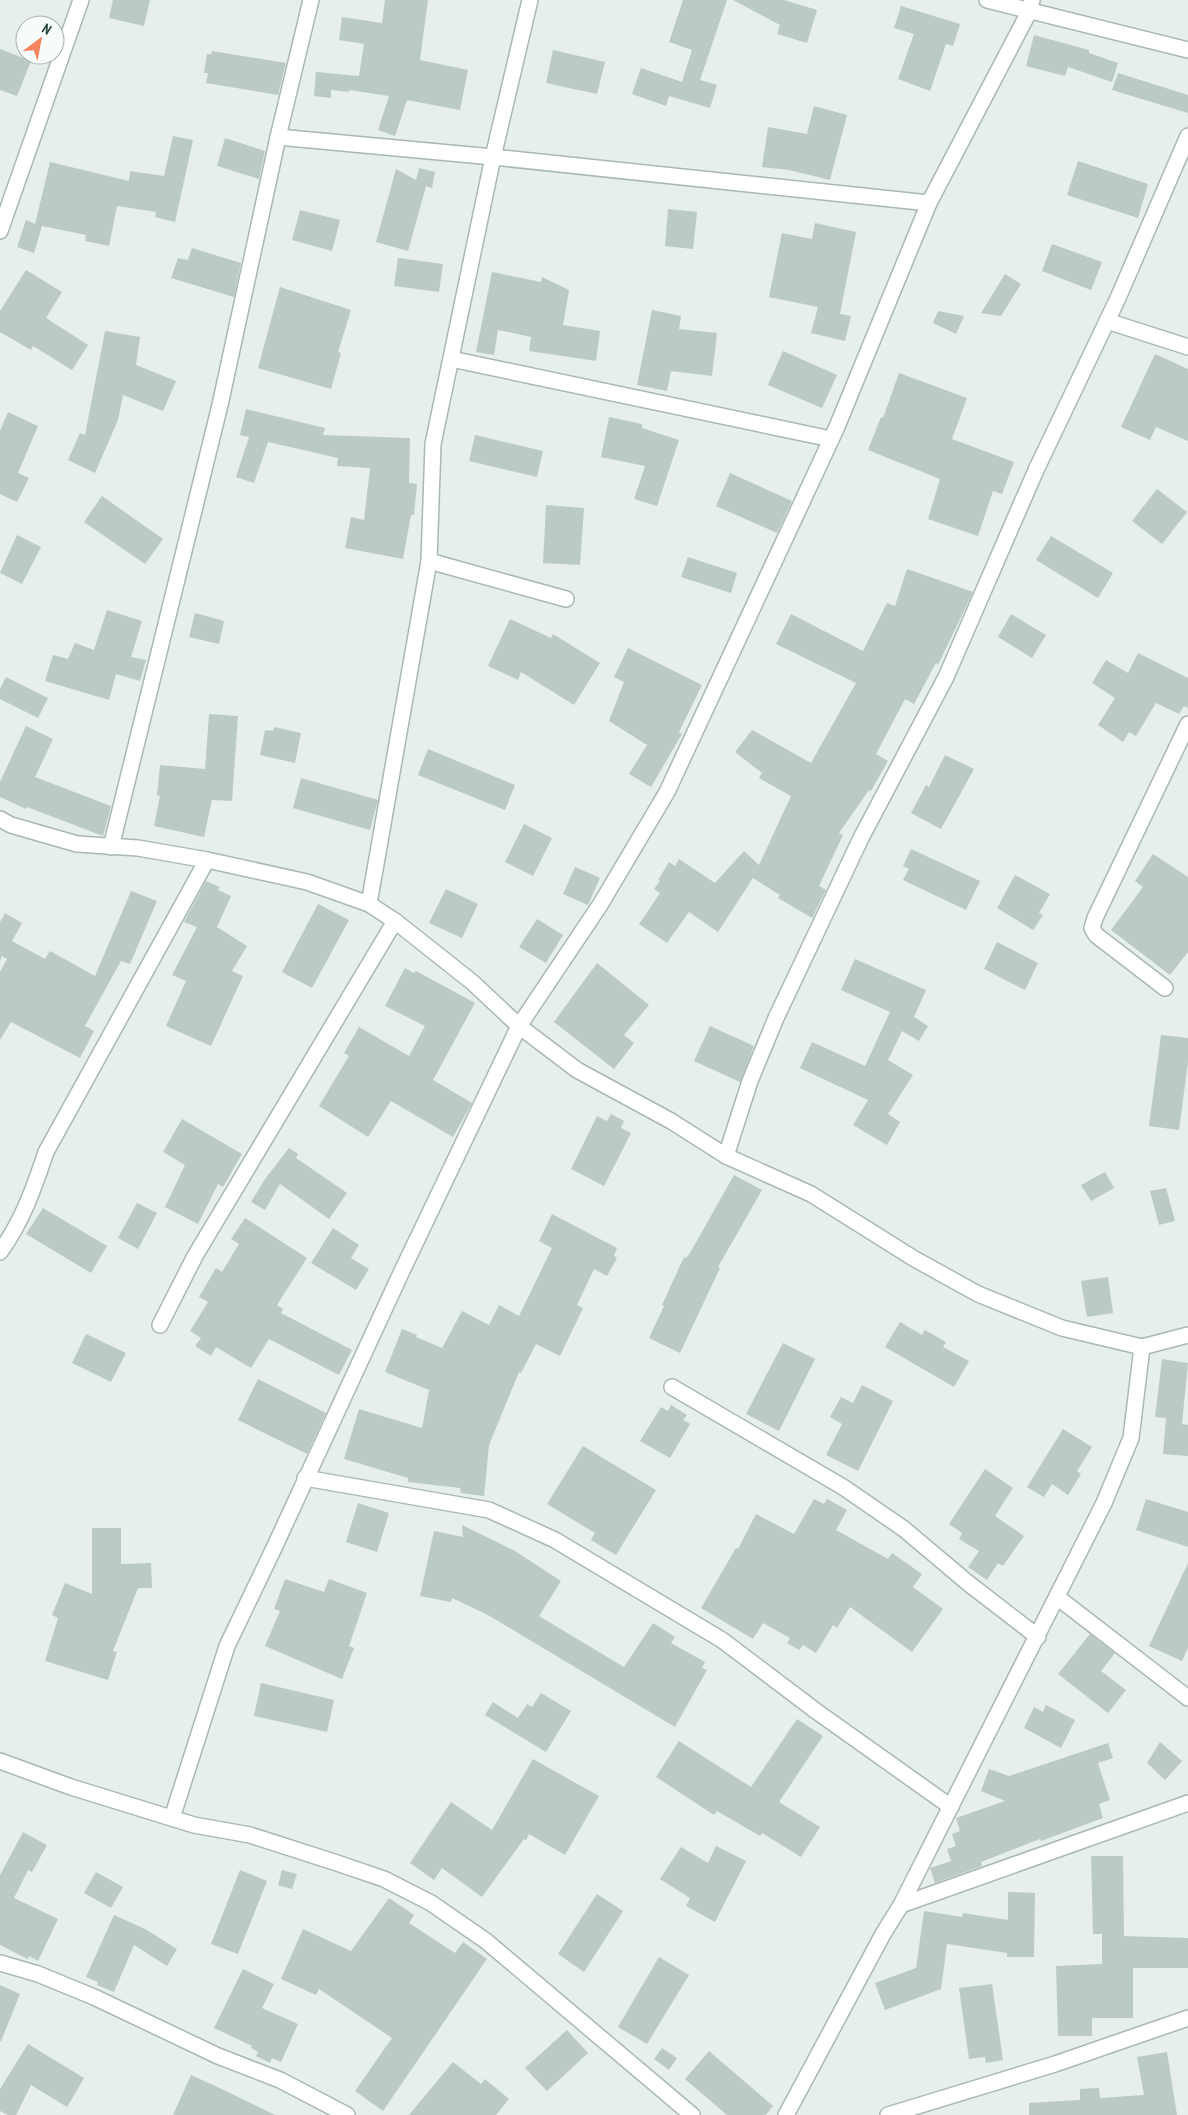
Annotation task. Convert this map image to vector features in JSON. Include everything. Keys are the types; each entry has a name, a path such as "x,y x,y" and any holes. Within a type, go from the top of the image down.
{"street":[{"path":"0,231 81,0"},
{"path":"111,847 220,405 278,137 311,0"},
{"path":"369,904 429,561 433,444 494,157 530,0"},
{"path":"987,0 1030,6 1188,50"},
{"path":"172,1818 227,1646 519,1026 600,905 668,792 831,438 929,203 1030,6"},
{"path":"726,1156 750,1081 776,1018 860,838 946,677 1036,470 1107,321 1188,136"},
{"path":"278,137 494,157 929,203"},
{"path":"1107,321 1188,347"},
{"path":"451,359 831,438"},
{"path":"429,561 566,599"},
{"path":"1165,988 1096,935 1092,928 1095,918 1188,724"},
{"path":"0,819 11,825 77,844 138,848 206,860 307,882 369,904 395,921 472,982 519,1026 577,1070 671,1121 726,1156 811,1194 912,1258 978,1294 1062,1328 1142,1347 1188,1335"},
{"path":"0,1252 12,1236 31,1197 46,1152 206,860"},
{"path":"160,1325 195,1256 395,921"},
{"path":"786,2115 883,1934 901,1905 1104,1503 1131,1438 1142,1347"},
{"path":"672,1387 844,1487 904,1528 968,1583 1038,1637"},
{"path":"305,1478 489,1510 555,1540 722,1640 816,1711 951,1807"},
{"path":"1057,1597 1188,1698"},
{"path":"0,1761 71,1787 172,1818 250,1835 334,1862 384,1879 431,1903 486,1941 692,2115"},
{"path":"901,1905 1188,1803"},
{"path":"0,1963 38,1974 94,1997 218,2056 280,2080 347,2115"},
{"path":"888,2115 1055,2064 1188,2018"}],"building":[{"path":"113,0 150,0 144,26 109,18"},
{"path":"385,0 428,0 420,60 468,70 460,110 407,100 395,136 378,130 389,96 349,90 349,92 331,90 331,98 314,96 316,72 359,76 364,44 339,40 342,17 382,23"},
{"path":"683,0 727,0 700,80 717,85 710,108 669,96 666,106 632,94 641,68 682,82 692,50 669,42"},
{"path":"733,0 784,0 817,10 807,43 777,34 780,25"},
{"path":"901,6 960,24 953,46 946,44 930,91 898,79 914,34 894,28"},
{"path":"1034,35 1089,50 1089,53 1118,63 1112,82 1068,67 1065,76 1026,66"},
{"path":"0,49 15,55 15,65 29,65 17,96 0,90"},
{"path":"553,50 605,62 597,94 546,83"},
{"path":"212,51 286,63 278,95 206,83 208,73 204,73 207,54 211,54"},
{"path":"1118,73 1188,95 1188,113 1112,90"},
{"path":"814,106 847,115 830,180 789,170 762,167 768,127 807,134"},
{"path":"173,136 193,140 175,222 155,217 156,212 117,206 109,246 85,241 86,235 42,226 34,253 17,247 26,220 35,224 50,162 129,181 130,171 164,176"},
{"path":"225,138 265,151 259,179 217,166"},
{"path":"1078,161 1148,184 1138,218 1067,195"},
{"path":"419,168 435,172 432,188 426,186 408,251 376,242 396,169 416,180"},
{"path":"668,209 697,212 693,249 665,246"},
{"path":"300,210 340,220 332,251 292,240"},
{"path":"815,223 856,232 840,314 851,316 845,341 811,333 818,307 769,297 782,233 812,239"},
{"path":"1052,244 1102,262 1091,290 1042,271"},
{"path":"192,248 241,263 234,297 171,278 178,258 188,260"},
{"path":"398,258 443,264 439,292 394,286"},
{"path":"26,270 62,292 46,318 88,345 72,370 33,346 31,350 0,332 0,311"},
{"path":"492,272 541,282 542,277 569,290 563,325 600,331 596,361 529,351 531,337 498,330 494,355 476,352"},
{"path":"1005,274 1021,284 1001,316 981,313"},
{"path":"280,287 351,310 338,352 341,353 331,389 258,368"},
{"path":"652,310 681,316 679,329 717,333 712,376 671,371 667,391 637,385"},
{"path":"938,311 964,316 956,334 933,323"},
{"path":"105,331 140,337 136,365 176,381 163,411 123,395 118,420 95,473 68,460 80,433 85,435"},
{"path":"783,351 837,375 822,408 768,385"},
{"path":"1155,354 1188,369 1188,441 1156,427 1150,440 1121,427"},
{"path":"899,373 967,398 952,439 1014,462 1002,494 993,491 978,536 928,519 940,479 868,450 881,417 883,418"},
{"path":"246,409 325,428 323,435 410,438 409,483 417,484 414,515 411,515 403,559 345,548 351,517 364,520 370,468 337,466 338,458 268,442 254,483 236,477 249,437 240,435"},
{"path":"8,412 38,426 18,473 29,478 17,502 0,494 0,431"},
{"path":"609,417 642,424 642,428 679,440 657,506 634,499 645,466 601,457"},
{"path":"475,435 543,451 537,477 469,461"},
{"path":"730,473 792,501 777,533 716,506"},
{"path":"1157,489 1187,512 1162,544 1132,521"},
{"path":"102,496 163,539 145,564 84,522"},
{"path":"546,505 584,508 580,565 543,563"},
{"path":"17,535 41,547 22,584 0,573"},
{"path":"1051,536 1113,573 1098,598 1036,560"},
{"path":"688,557 737,573 731,593 681,577"},
{"path":"907,569 973,592 938,665 936,663 914,704 905,699 876,754 888,761 871,791 869,790 839,833 843,835 819,886 826,890 812,918 778,898 780,895 753,878 718,932 689,912 667,943 639,924 660,893 654,889 669,862 675,866 679,859 715,883 744,851 759,865 791,796 759,778 762,773 735,752 752,730 811,763 856,683 776,644 791,614 863,651 887,603 895,606"},
{"path":"107,610 142,621 131,657 146,660 140,681 116,674 109,700 45,681 53,655 68,659 75,643 94,650"},
{"path":"195,613 224,621 219,644 189,637"},
{"path":"1011,614 1046,635 1032,658 998,637"},
{"path":"510,619 551,638 553,634 600,663 574,705 521,672 518,680 488,666"},
{"path":"628,648 702,685 679,732 682,734 651,787 629,774 647,745 609,721 624,682 614,677"},
{"path":"1138,653 1188,678 1188,708 1184,706 1179,714 1156,703 1136,736 1129,732 1123,742 1098,725 1115,698 1092,683 1106,660 1128,673"},
{"path":"6,677 48,698 38,718 0,699 0,689"},
{"path":"209,714 238,716 232,801 212,800 204,837 154,826 160,796 157,795 160,765 205,769"},
{"path":"26,726 53,739 35,777 111,806 103,836 27,807 26,809 0,797 0,782"},
{"path":"274,727 301,733 295,763 260,755 265,730 273,731"},
{"path":"428,749 515,785 505,810 418,775"},
{"path":"945,755 974,769 941,829 911,813 926,785 929,787"},
{"path":"301,778 378,800 370,830 293,808"},
{"path":"524,824 552,838 533,876 505,862"},
{"path":"911,849 980,881 966,910 903,880 909,869 903,866"},
{"path":"1153,854 1188,877 1188,952 1170,975 1111,930 1143,887 1135,881"},
{"path":"575,867 600,878 588,905 563,894"},
{"path":"1015,875 1050,894 1039,913 1043,915 1033,930 997,908"},
{"path":"206,881 220,887 218,890 231,896 217,927 247,946 232,971 243,976 211,1046 166,1026 186,981 172,975 197,927 184,922"},
{"path":"446,889 478,904 462,938 429,923"},
{"path":"131,891 157,901 130,964 121,961 85,1026 94,1031 80,1058 11,1022 0,1040 0,972 7,959 2,956 0,961 0,922 5,913 22,923 12,941 45,959 50,951 95,976"},
{"path":"318,904 349,920 312,988 282,972"},
{"path":"537,919 563,935 546,963 519,947"},
{"path":"997,942 1038,963 1025,990 984,969"},
{"path":"855,959 926,990 914,1017 928,1026 919,1041 902,1031 888,1060 913,1075 888,1114 900,1122 887,1145 853,1125 868,1100 800,1068 812,1042 865,1066 890,1012 841,990"},
{"path":"597,963 649,1005 624,1035 634,1043 614,1069 554,1022"},
{"path":"405,968 414,973 416,971 475,1003 433,1080 472,1103 453,1137 391,1101 368,1137 319,1106 349,1056 344,1053 359,1027 409,1056 425,1026 385,1006"},
{"path":"710,1026 754,1046 740,1082 694,1061"},
{"path":"1161,1035 1188,1038 1188,1062 1179,1130 1149,1126"},
{"path":"611,1114 624,1121 621,1128 631,1133 604,1186 571,1169 597,1116 607,1121"},
{"path":"182,1119 242,1154 223,1187 218,1184 198,1224 165,1207 185,1165 163,1152"},
{"path":"289,1148 298,1154 296,1158 347,1193 329,1219 280,1184 265,1210 251,1202 265,1179"},
{"path":"1105,1172 1114,1188 1091,1201 1081,1185"},
{"path":"734,1175 762,1190 718,1267 720,1268 680,1353 649,1338 684,1257 686,1258 690,1253"},
{"path":"1166,1188 1175,1221 1159,1225 1150,1191"},
{"path":"137,1203 157,1213 138,1249 118,1238"},
{"path":"43,1208 107,1246 91,1273 26,1234"},
{"path":"552,1214 617,1248 614,1256 617,1258 607,1276 594,1269 577,1305 583,1308 560,1356 536,1344 521,1373 519,1372 489,1445 484,1496 461,1493 460,1488 408,1482 408,1478 344,1459 359,1409 422,1428 429,1390 385,1372 402,1329 442,1348 462,1311 489,1325 499,1305 519,1316 552,1248 539,1241"},
{"path":"245,1218 307,1258 277,1305 283,1309 281,1313 352,1350 339,1375 269,1339 251,1368 216,1347 211,1356 195,1346 201,1338 190,1331 208,1302 199,1297 216,1268 222,1272 239,1244 231,1239"},
{"path":"333,1228 359,1245 351,1258 369,1269 356,1290 311,1263"},
{"path":"1108,1277 1113,1313 1087,1317 1081,1281"},
{"path":"900,1322 922,1335 925,1330 946,1342 943,1347 969,1361 954,1387 885,1347"},
{"path":"86,1334 126,1353 111,1382 72,1363"},
{"path":"783,1343 815,1359 779,1431 746,1414"},
{"path":"1162,1359 1188,1363 1182,1424 1188,1425 1188,1456 1163,1454 1166,1418 1155,1417"},
{"path":"258,1379 326,1413 307,1454 238,1420"},
{"path":"862,1385 893,1401 858,1471 826,1455 842,1424 830,1417 841,1397 853,1403"},
{"path":"671,1405 687,1415 683,1420 690,1424 670,1458 640,1441 661,1407 668,1411"},
{"path":"1063,1429 1092,1447 1077,1471 1081,1474 1068,1495 1052,1484 1044,1497 1027,1487"},
{"path":"583,1446 656,1490 616,1555 591,1540 595,1533 547,1504"},
{"path":"985,1469 1013,1488 995,1516 1024,1536 1003,1566 998,1563 987,1580 968,1567 979,1551 959,1539 962,1533 949,1524"},
{"path":"814,1499 824,1504 827,1499 847,1510 836,1530 888,1559 892,1553 922,1574 913,1587 943,1609 912,1652 850,1607 837,1628 833,1625 816,1653 803,1645 799,1650 787,1643 790,1638 763,1623 753,1639 701,1608 736,1548 738,1549 756,1514 794,1534"},
{"path":"1146,1499 1188,1512 1188,1547 1136,1530"},
{"path":"358,1503 389,1513 377,1552 346,1542"},
{"path":"462,1525 515,1551 561,1581 539,1616 624,1667 653,1623 675,1637 671,1643 705,1662 702,1668 707,1670 675,1727 488,1615 452,1598 451,1602 420,1596 434,1531 463,1537"},
{"path":"92,1528 121,1528 121,1564 151,1563 152,1588 138,1588 113,1651 117,1652 108,1680 45,1661 58,1618 52,1615 65,1583 92,1594"},
{"path":"1188,1563 1188,1648 1182,1661 1149,1646"},
{"path":"285,1579 324,1592 329,1579 367,1593 349,1646 354,1648 342,1679 265,1646 280,1611 274,1609"},
{"path":"1090,1634 1115,1653 1101,1671 1126,1690 1108,1713 1058,1674"},
{"path":"261,1683 334,1700 327,1732 254,1716"},
{"path":"541,1693 571,1711 546,1752 485,1715 493,1702 518,1718 527,1704 532,1707"},
{"path":"1046,1705 1075,1720 1061,1748 1024,1728 1034,1707 1043,1712"},
{"path":"797,1719 823,1736 779,1802 820,1827 801,1857 762,1833 760,1836 717,1811 714,1815 656,1777 679,1741 751,1787"},
{"path":"1160,1742 1182,1761 1165,1780 1147,1763"},
{"path":"1108,1743 1113,1758 1098,1763 1110,1800 1099,1804 1103,1818 1041,1841 1040,1839 981,1862 982,1866 935,1883 930,1868 951,1861 947,1849 956,1846 952,1834 960,1831 956,1818 1005,1801 981,1791 989,1769 1009,1776"},
{"path":"533,1759 599,1796 565,1855 529,1834 482,1897 442,1868 434,1880 410,1863 451,1802 492,1830"},
{"path":"23,1832 47,1845 32,1872 28,1870 14,1898 58,1919 38,1961 29,1956 28,1959 0,1945 0,1875"},
{"path":"716,1846 746,1861 715,1922 686,1906 690,1898 660,1879 681,1847 708,1863"},
{"path":"1091,1856 1123,1856 1124,1936 1188,1938 1188,1968 1133,1968 1133,2018 1092,2018 1092,2036 1058,2036 1056,1966 1102,1964 1102,1934 1093,1934"},
{"path":"240,1870 267,1881 238,1954 211,1944"},
{"path":"282,1870 297,1874 292,1889 278,1885"},
{"path":"96,1872 123,1887 111,1908 84,1893"},
{"path":"1008,1892 1035,1893 1034,1957 1007,1957 1007,1953 947,1944 941,1989 885,2010 875,1983 916,1968 924,1911 962,1917 963,1913 1008,1920"},
{"path":"597,1894 623,1911 584,1972 558,1954"},
{"path":"389,1898 414,1915 409,1923 455,1953 463,1942 487,1959 383,2111 355,2091 392,2038 319,1989 316,1995 281,1979 303,1929 351,1951"},
{"path":"114,1915 145,1929 177,1949 167,1966 134,1945 114,1992 97,1985 98,1982 86,1977"},
{"path":"659,1957 689,1975 647,2044 618,2027"},
{"path":"243,1969 274,1984 262,2008 298,2024 281,2062 272,2058 270,2063 256,2056 258,2052 251,2048 252,2046 214,2028"},
{"path":"992,1984 1003,2060 986,2063 985,2057 969,2059 959,1988"},
{"path":"0,1985 20,1994 1,2041 0,2041"},
{"path":"567,2030 588,2053 547,2091 525,2068"},
{"path":"28,2044 84,2078 67,2107 31,2085 16,2115 8,2115 0,2111 0,2089"},
{"path":"662,2048 677,2058 669,2070 654,2059"},
{"path":"709,2051 773,2106 766,2115 727,2115 685,2079"},
{"path":"1167,2052 1177,2115 1029,2115 1029,2103 1080,2100 1080,2089 1099,2088 1100,2098 1144,2095 1137,2057"},
{"path":"453,2062 481,2084 485,2079 509,2099 496,2115 409,2115"},
{"path":"191,2075 226,2091 275,2115 173,2115"}]}
